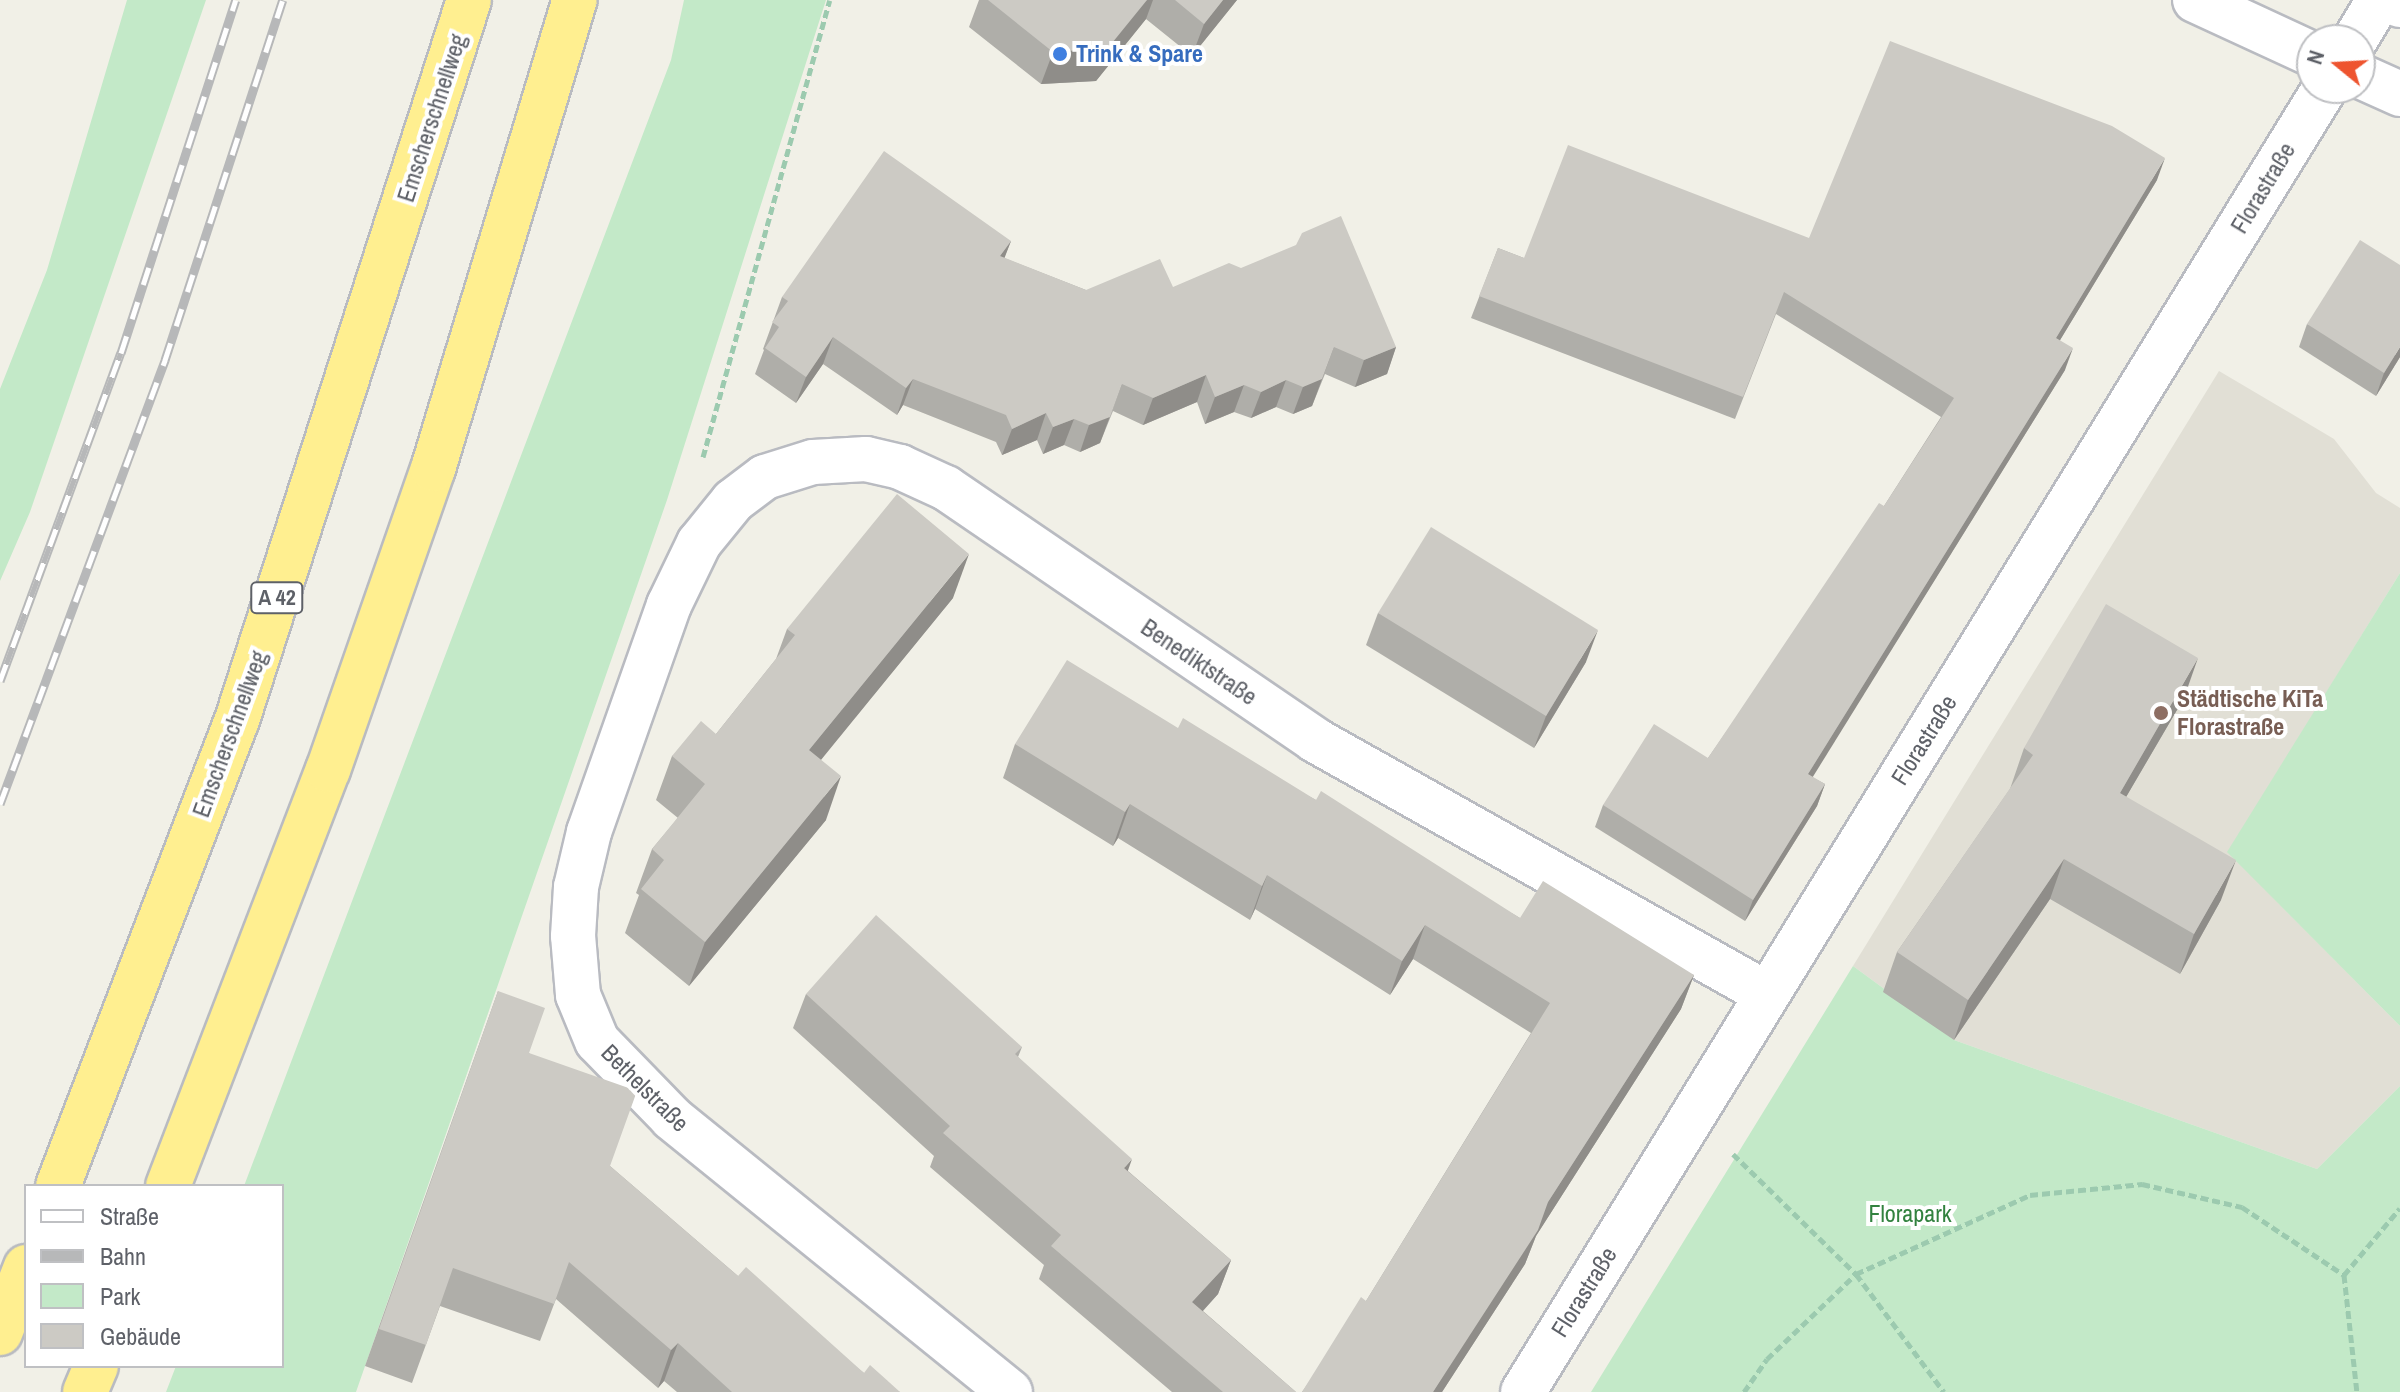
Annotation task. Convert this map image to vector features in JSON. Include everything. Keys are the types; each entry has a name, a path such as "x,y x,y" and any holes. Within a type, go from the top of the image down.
{"highway":[{"name":"Emscherschnellweg","path":"59,1184 237,720 469,0"},
{"path":"169,1184 328,770 433,469 575,0"},
{"path":"0,1333 24,1272"},
{"path":"85,1392 95,1368"}],"street":[{"path":"2195,0 2296,47"},
{"path":"2365,24 2379,0"},
{"path":"2388,0 2400,5"},
{"path":"2376,83 2400,94"},
{"name":"Florastraße","path":"1523,1392 2315,104"},
{"name":"Benediktstraße","path":"669,605 699,543 733,501 765,477 813,462 839,460 866,459 900,467 946,488 1315,740 1767,994"},
{"name":"Bethelstraße","path":"669,605 589,832 576,887 573,936 578,995 592,1029 672,1118 1010,1392"}],"path":[{"path":"733,501 701,455 830,0"},
{"path":"1692,1117 1856,1274 1944,1392"},
{"path":"1744,1392 1767,1359 1856,1274 2030,1195 2142,1184 2242,1207 2344,1275"},
{"path":"2357,1392 2344,1275 2400,1208"}],"shaded area":[{"name":"Städtische KiTa Florastraße","path":"2219,371 2334,439 2376,493 2400,508 2400,573 2228,852 2400,1026 2400,1086 2317,1169 1954,1040 1853,966"}],"green space":[{"path":"127,0 206,0 30,512 0,581 0,389 47,270"},
{"path":"684,0 826,0 667,500 356,1392 166,1392 175,1368 284,1368 284,1184 245,1184 671,60"},
{"path":"2400,573 2400,1026 2227,852"},
{"name":"Florapark","path":"1853,966 1954,1040 2317,1169 2400,1086 2400,1392 1591,1392"}],"building":[{"path":"988,0 1147,0 1108,48 1053,52"},
{"path":"1175,0 1223,0 1204,24"},
{"path":"1890,41 2112,126 2165,158 2056,338 2073,348 1808,774 1825,784 1753,900 1603,805 1654,724 1708,758 1879,503 1884,506 1954,398 1784,292 1743,397 1479,296 1498,248 1524,258 1568,145 1809,238"},
{"path":"884,151 1011,241 1000,256 1086,290 1160,259 1173,287 1229,263 1241,268 1296,245 1302,233 1341,216 1396,347 1364,360 1334,347 1322,379 1303,387 1286,380 1261,392 1244,385 1215,397 1206,375 1153,398 1122,384 1110,417 1089,425 1074,419 1053,427 1046,413 1012,429 1006,415 913,379 906,388 833,337 806,377 765,348 779,327 772,322 788,301 782,297"},
{"path":"2360,240 2400,265 2400,347 2384,373 2307,324"},
{"path":"897,494 969,554 809,750 841,776 705,942 641,889 664,860 652,849 705,784 672,756 701,721 716,734 795,635 787,629"},
{"path":"1431,527 1598,630 1546,716 1378,613"},
{"path":"2106,604 2198,658 2120,793 2236,860 2194,934 2064,859 1968,1000 1897,952 2033,755 2024,748"},
{"path":"1067,660 1178,728 1183,718 1316,800 1321,791 1520,918 1543,881 1694,975 1548,1202 1538,1230 1433,1392 1302,1392 1361,1297 1366,1301 1550,1003 1425,925 1402,961 1267,875 1262,886 1130,804 1125,812 1015,744"},
{"path":"876,915 1022,1047 1015,1054 1132,1159 1124,1168 1231,1260 1192,1302 1296,1392 1223,1392 1051,1246 1061,1235 943,1133 950,1126 806,994"},
{"path":"498,991 545,1008 529,1053 637,1091 610,1166 738,1276 746,1267 864,1373 870,1365 900,1392 732,1392 678,1343 671,1350 569,1262 554,1304 453,1268 426,1345 379,1329"}],"railway":[{"path":"0,681 121,353 236,0"},
{"path":"0,804 165,360 283,0"}],"place":[{"name":"Trink & Spare","path":"1060,54"},
{"name":"Städtische KiTa Florastraße","path":"2161,713"}]}
